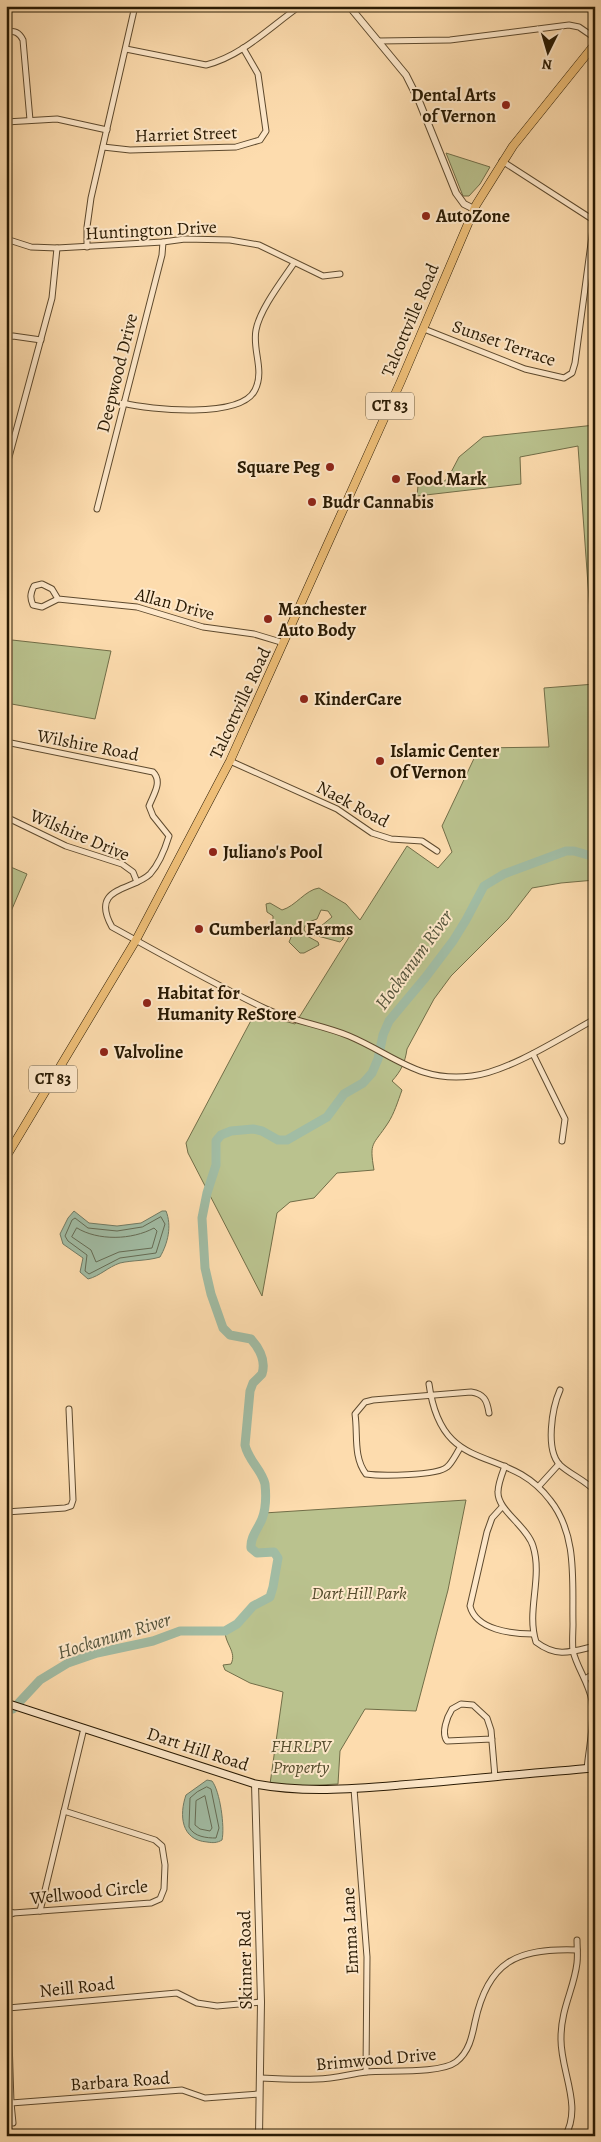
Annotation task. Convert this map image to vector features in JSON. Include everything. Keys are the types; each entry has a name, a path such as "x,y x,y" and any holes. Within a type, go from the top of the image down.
{"main road":[{"name":"Talcottville Road","path":"6,1157 136,940 230,761 424,329 474,209 502,161 539,112 595,44"},
{"name":"Dart Hill Road","path":"7,1703 255,1784 304,1790 354,1789 595,1768"}],"street":[{"path":"87,247 87,227 92,198 135,6"},
{"path":"126,49 206,66 219,62 243,48 300,6"},
{"path":"349,6 406,75 419,101 456,194 464,204 474,209"},
{"path":"379,41 450,40 569,25 579,27 595,38"},
{"path":"6,31 14,31 20,34 23,40 30,120"},
{"name":"Harriet Street","path":"103,147 130,150 236,147 260,140 266,130 258,74 243,48"},
{"path":"6,122 57,119 107,130"},
{"path":"502,161 595,222"},
{"name":"Sunset Terrace","path":"424,329 525,369 564,378 572,373 595,222"},
{"name":"Huntington Drive","path":"6,239 31,247 57,248 163,242 184,239 230,240 259,245 323,276 340,274"},
{"name":"Deepwood Drive","path":"97,510 162,255 163,242"},
{"path":"6,468 52,298 57,248"},
{"path":"123,403 143,408 172,410 232,407 244,402 254,392 260,375 256,331 260,319 294,263"},
{"path":"6,337 13,336 40,340"},
{"path":"6,440 13,440"},
{"name":"Allan Drive","path":"58,598 52,588 42,584 34,586 30,592 30,600 33,606 42,607 58,598 137,606 203,628 254,634 284,643"},
{"name":"Wilshire Road","path":"6,742 153,772 157,776 158,782 149,806 153,816 169,836 159,861 149,875 137,882"},
{"name":"Naek Road","path":"230,761 337,809 372,833 388,839 422,842 437,851"},
{"name":"Wilshire Drive","path":"6,817 66,846 122,864 132,872 137,882 120,888 112,894 106,905 106,917 112,927 136,940"},
{"path":"136,940 268,1010 328,1027 418,1071 436,1077 474,1076 533,1054 595,1019"},
{"path":"533,1054 564,1118 562,1141"},
{"path":"429,1384 435,1415 442,1427 460,1448 525,1476 539,1486 558,1511 569,1538 572,1554 573,1651 592,1700 587,1769"},
{"path":"560,1390 554,1405 551,1435 553,1450 559,1464 594,1489"},
{"path":"460,1448 446,1468 435,1472 378,1476 366,1474 359,1466 356,1449 355,1414 360,1406 373,1400 471,1392 480,1394 488,1402 489,1414"},
{"path":"6,1512 71,1506 73,1500 69,1409"},
{"path":"539,1486 559,1464"},
{"path":"505,1466 497,1493 502,1507 524,1529 532,1544 537,1577 534,1634 536,1642 548,1651 560,1653 595,1646"},
{"path":"502,1507 492,1518 487,1532 470,1606 472,1614 478,1621 520,1634 534,1634"},
{"path":"585,1679 595,1673"},
{"path":"492,1739 447,1741 444,1738 444,1731 452,1709 457,1705 468,1704 478,1709 490,1723 492,1739 495,1777"},
{"path":"40,1911 84,1728"},
{"name":"Skinner Road","path":"255,1784 261,2002 259,2136"},
{"name":"Emma Lane","path":"354,1789 367,1957 366,2072"},
{"name":"Wellwood Circle","path":"6,1917 13,1914 40,1911 150,1903 160,1898 164,1889 162,1846 155,1840 64,1811"},
{"name":"Wellwood Circle","path":"6,1910 13,1914"},
{"path":"565,2136 569,2128 573,2107 563,2063 560,2040 561,2022 577,1963 578,1940"},
{"name":"Brimwood Drive","path":"260,2078 318,2079 366,2072 432,2069 448,2066 456,2062 465,2053 470,2042 484,1989 491,1977 501,1967 516,1958 529,1954 577,1950"},
{"name":"Neill Road","path":"13,2123 8,2008 177,1993 197,2003 217,2006 261,2002"},
{"name":"Barbara Road","path":"11,2103 182,2090 205,2098 259,2094"}],"green space":[{"path":"446,153 490,167 480,184 469,196 463,196"},
{"path":"595,425 595,682 578,446 520,457 521,484 417,496 419,476 430,477 442,483 448,478 459,457 483,437"},
{"path":"12,640 111,651 95,719 6,703 6,662"},
{"path":"595,684 595,880 532,888 508,919 451,976 434,999 407,1049 398,1074 392,1081 402,1090 390,1119 373,1144 374,1170 337,1173 314,1198 290,1202 277,1213 262,1296 188,1153 186,1143 255,1013 295,1024 351,934 348,930 344,930 343,939 340,942 314,935 315,931 332,917 328,911 321,910 317,919 306,923 304,929 307,936 318,942 319,945 304,953 300,953 289,942 292,935 290,932 273,927 273,916 267,912 266,904 270,903 282,910 314,889 319,888 346,904 360,920 407,846 438,868 452,852 442,826 479,748 549,747 544,688"},
{"path":"6,865 27,874 6,923"},
{"name":"Dart Hill Park","path":"466,1500 448,1590 416,1711 365,1709 340,1751 338,1784 299,1786 270,1784 283,1692 250,1683 225,1670 223,1665 231,1664 233,1656 225,1631 237,1624 253,1606 268,1599 272,1591 278,1556 271,1552 255,1552 250,1547 264,1513"}],"water":[{"path":"74,1211 89,1223 117,1226 141,1223 162,1211 166,1211 169,1228 165,1246 160,1257 120,1263 88,1279 80,1272 83,1258 63,1244 60,1234"},
{"path":"207,1780 212,1781 215,1786 222,1818 222,1840 215,1843 192,1837 187,1832 183,1818 186,1795"}],"waterway":[{"name":"Hockanum River","path":"6,1711 13,1709 40,1680 68,1663 97,1653 153,1641 180,1631 225,1631 237,1624 253,1606 270,1597 278,1558 274,1552 257,1553 251,1548 253,1537 263,1515 265,1484 245,1445 250,1391 253,1383 262,1374 263,1364 257,1346 251,1339 230,1335 223,1328 211,1294 205,1268 202,1218 207,1193 216,1165 216,1141 221,1135 231,1131 253,1129 262,1131 278,1140 287,1140 327,1117 344,1094 363,1083 372,1073 389,1021 453,941 484,886 504,874 566,851 574,851 595,857"}],"place":[{"name":"Dental Arts of Vernon","path":"506,105"},
{"name":"AutoZone","path":"426,216"},
{"name":"Square Peg","path":"330,467"},
{"name":"Food Mark","path":"396,479"},
{"name":"Budr Cannabis","path":"312,502"},
{"name":"Manchester Auto Body","path":"268,619"},
{"name":"KinderCare","path":"304,699"},
{"name":"Islamic Center Of Vernon","path":"380,761"},
{"name":"Juliano's Pool","path":"213,852"},
{"name":"Cumberland Farms","path":"199,929"},
{"name":"Habitat for Humanity ReStore","path":"147,1003"},
{"name":"Valvoline","path":"104,1052"}],"park label":[{"name":"FHRLPV Property","path":"301,1756"}]}
